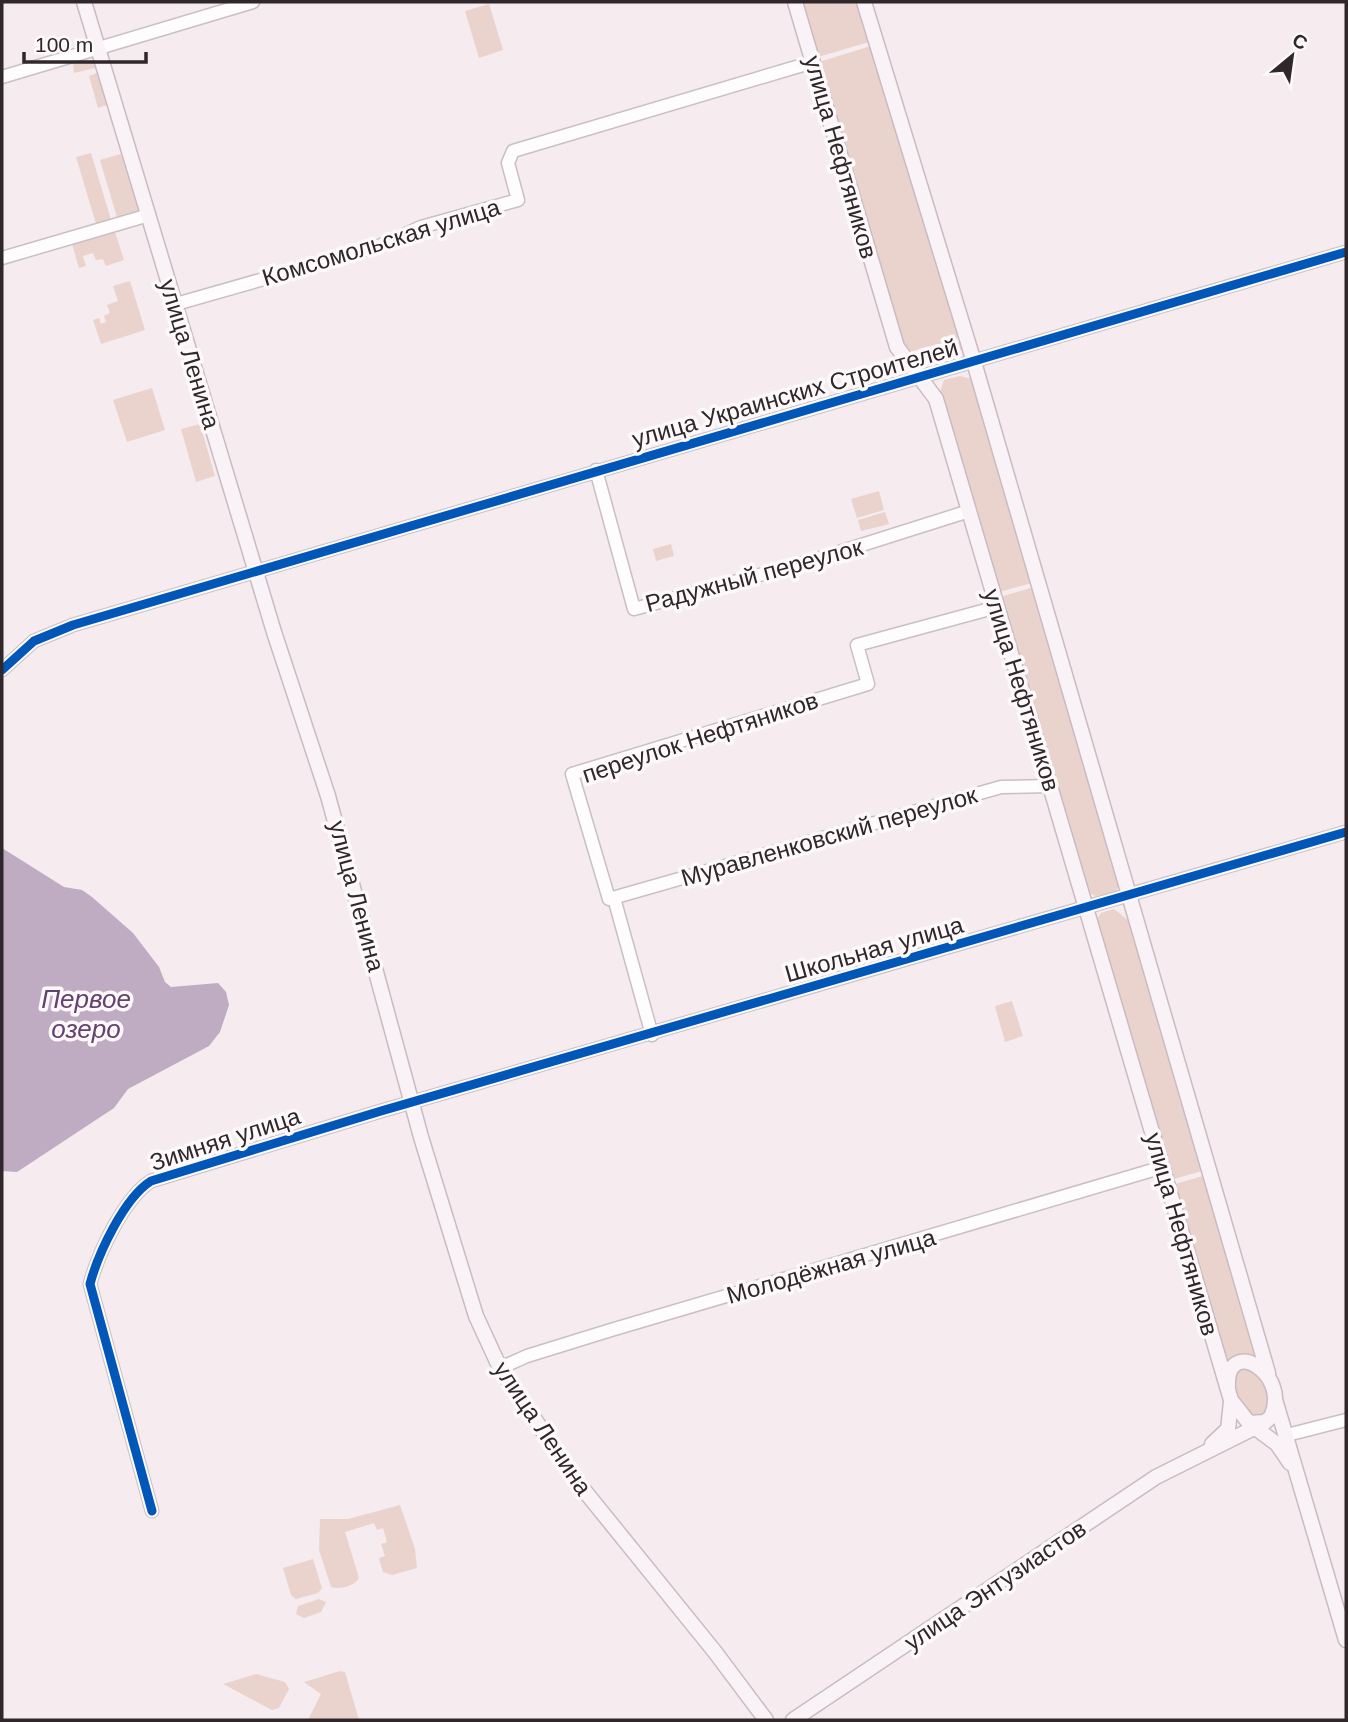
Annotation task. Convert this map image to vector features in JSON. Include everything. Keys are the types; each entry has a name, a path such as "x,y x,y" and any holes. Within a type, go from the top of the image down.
{"main road":[{"name":"улица Ленина","path":"84,2 256,572 347,857 412,1103 457,1262 476,1317 500,1368 575,1479 715,1652 766,1720"},
{"name":"улица Нефтяников","path":"795,2 897,347 936,398 1229,1394 1257,1424 1282,1439"},
{"name":"улица Нефтяников","path":"864,2 974,362 1274,1393 1282,1439 1305,1500 1346,1640"},
{"name":"улица Нефтяников","path":"1229,1394 1228,1375 1233,1367 1241,1362 1259,1365 1269,1377"},
{"path":"1257,1424 1273,1414 1274,1393"},
{"name":"улица Энтузиастов","path":"1200,1454 1228,1429 1229,1394"},
{"name":"улица Энтузиастов","path":"793,1720 1119,1501 1200,1454 1238,1438 1257,1424"},
{"path":"1238,1438 1282,1439"}],"street":[{"path":"2,77 253,2"},
{"name":"Комсомольская улица","path":"176,304 379,246 421,227 518,200 508,163 513,151 813,62"},
{"path":"2,258 149,215"},
{"name":"улица Украинских Строителей","path":"2,670 34,641 58,630 596,470 1346,253"},
{"name":"Радужный переулок","path":"596,470 634,608 801,565 969,511"},
{"name":"переулок Нефтяников","path":"652,1035 572,774 868,684 857,645 997,607"},
{"name":"Муравленковский переулок","path":"611,899 1001,787 1051,786"},
{"name":"Школьная улица","path":"412,1103 1346,832"},
{"name":"Зимняя улица","path":"152,1511 90,1295 93,1272 127,1206 140,1188 151,1181 412,1103"},
{"name":"Молодёжная улица","path":"500,1368 527,1356 611,1330 1163,1167"},
{"path":"1282,1439 1346,1420"}],"shaded area":[{"path":"801,2 858,2 869,42 818,57"},
{"path":"489,4 503,50 479,58 465,11"},
{"path":"871,46 960,338 906,353 819,62"},
{"path":"87,60 93,62 95,68 74,73 73,64"},
{"path":"97,73 107,105 98,108 89,76"},
{"path":"91,153 112,223 97,227 76,157"},
{"path":"121,154 140,215 118,221 100,160"},
{"path":"115,232 124,260 106,266 103,259 96,260 93,253 83,256 86,266 79,268 72,244"},
{"path":"130,281 145,330 101,344 93,320 99,318 101,324 106,322 104,316 110,313 107,305 118,301 113,286"},
{"path":"961,341 961,350 951,361 924,363 909,356"},
{"path":"960,376 972,379 1032,583 999,592 940,392 944,380"},
{"path":"152,388 165,430 127,442 113,400"},
{"path":"200,424 215,476 196,482 181,429"},
{"path":"879,491 884,510 857,518 851,499"},
{"path":"885,512 889,524 861,531 858,520"},
{"path":"671,544 674,556 656,561 653,549"},
{"path":"1034,587 1119,885 1116,892 1096,896 1089,893 1000,597"},
{"path":"1114,909 1129,921 1202,1171 1174,1179 1096,921 1101,913"},
{"path":"1012,1001 1023,1036 1005,1042 995,1006"},
{"path":"1203,1176 1257,1357 1244,1356 1228,1365 1175,1184"},
{"path":"1256,1368 1271,1399 1267,1415 1253,1418 1237,1396 1234,1383 1239,1370"},
{"path":"400,1505 415,1549 417,1568 392,1575 383,1572 379,1558 385,1556 381,1544 387,1542 383,1528 377,1530 374,1523 345,1532 359,1578 346,1587 331,1587 319,1550 320,1519 348,1519"},
{"path":"313,1559 322,1588 318,1593 296,1599 291,1595 283,1568"},
{"path":"319,1599 326,1602 321,1612 304,1618 296,1614 298,1606"},
{"path":"340,1671 345,1672 359,1720 308,1720 321,1694 304,1682"},
{"path":"256,1674 285,1682 289,1689 279,1708 272,1710 223,1684"}],"water":[{"name":"Первое озеро","path":"2,848 64,887 82,890 92,897 133,933 171,987 218,983 226,992 229,1005 220,1032 209,1046 128,1089 114,1108 17,1172 2,1171"}],"cycle path":[{"path":"2,670 34,641 73,625 1346,252"},
{"path":"152,1511 90,1284 113,1228 131,1200 151,1181 381,1111 1346,832"}]}
